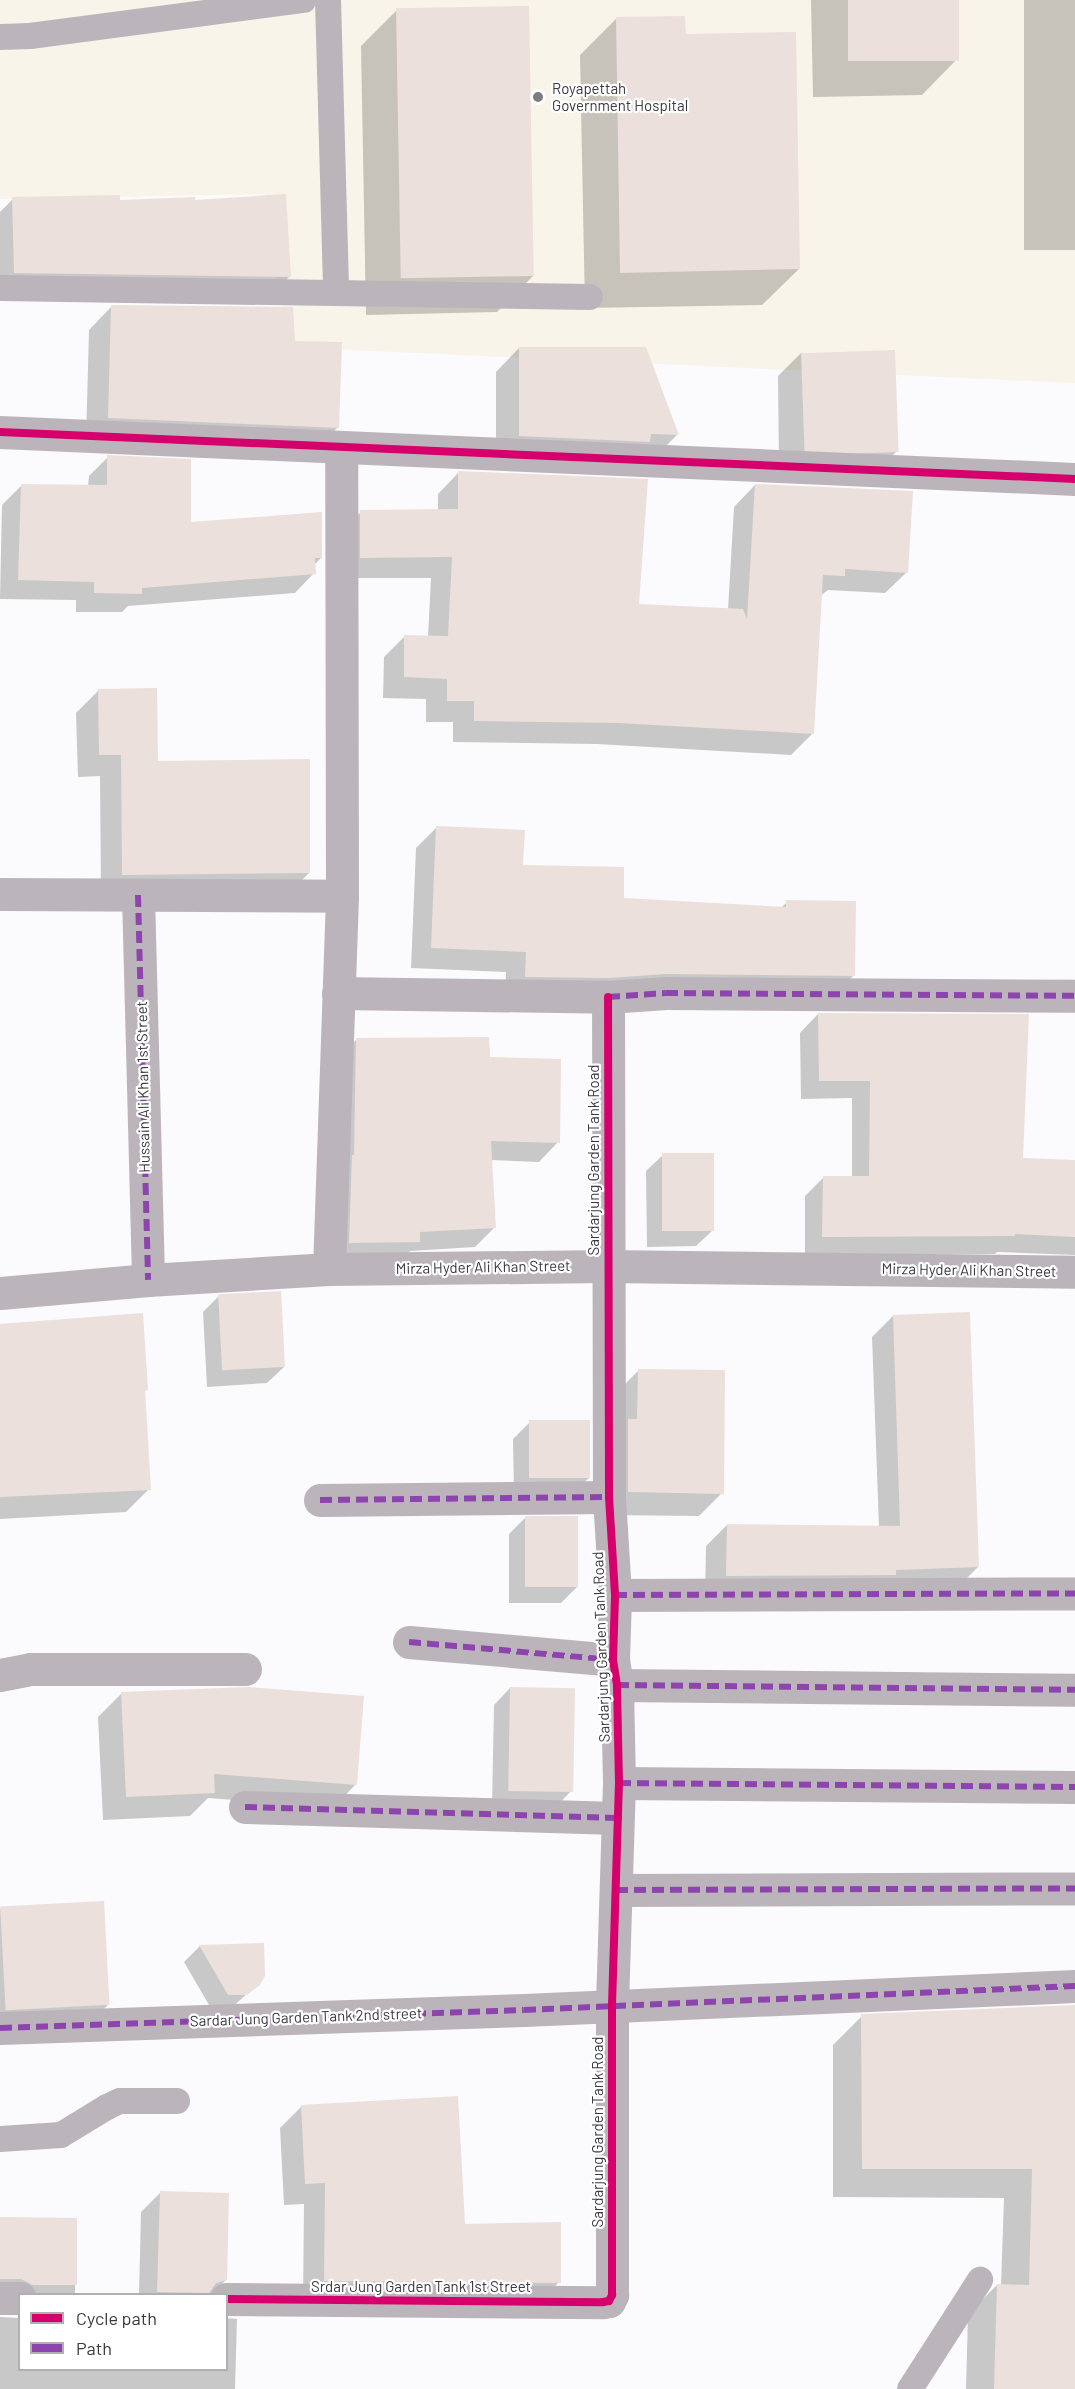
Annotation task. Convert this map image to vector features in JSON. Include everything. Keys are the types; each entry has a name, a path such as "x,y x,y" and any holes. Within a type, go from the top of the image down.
{"street":[{"path":"0,432 1075,479"},
{"path":"329,1269 342,896 341,448"},
{"path":"0,894 342,896"},
{"name":"Hussain Ali Khan 1st Street","path":"138,895 148,1280"},
{"path":"338,993 608,997 666,993 1075,996"},
{"name":"Sardarjung Garden Tank Road","path":"608,997 609,1497 615,1594 619,1783 612,2005 612,2295"},
{"name":"Mirza Hyder Ali Khan Street","path":"0,1293 148,1280 329,1269 607,1266 1075,1272"},
{"path":"320,1500 609,1497"},
{"path":"615,1594 1075,1593"},
{"path":"409,1642 615,1672 1075,1690"},
{"path":"0,1675 30,1669 245,1669"},
{"path":"619,1783 1075,1787"},
{"path":"245,1807 617,1818"},
{"path":"616,1890 1075,1888"},
{"name":"Sardar Jung Garden Tank 2nd street","path":"0,2028 1075,1986"},
{"name":"Srdar Jung Garden Tank 1st Street","path":"228,2299 603,2302 609,2301 612,2295"},
{"path":"0,2298 18,2298"}],"lane":[{"path":"0,37 30,36 274,2 304,0"},
{"path":"328,0 336,291"},
{"path":"0,288 336,291 590,297"},
{"path":"0,2139 61,2135 120,2101 177,2101"},
{"path":"910,2389 980,2280"}],"shaded area":[{"name":"Royapettah Government Hospital","path":"0,0 1075,0 1075,383 287,347 265,194 0,199"}],"building":[{"path":"848,0 959,0 959,61 848,61"},
{"path":"529,6 534,276 401,278 396,8"},
{"path":"685,16 686,34 796,32 800,269 620,273 616,17"},
{"path":"286,194 291,277 14,273 12,197 120,195 120,200 195,197 195,200"},
{"path":"111,305 293,307 295,341 342,342 339,428 108,418"},
{"path":"519,347 646,347 679,435 651,434 650,442 519,436"},
{"path":"895,350 899,452 805,455 801,353"},
{"path":"107,455 191,459 191,522 322,512 322,558 315,558 316,574 142,588 142,594 94,593 94,582 18,580 21,484 107,485"},
{"path":"458,471 648,479 639,604 743,609 747,619 755,484 913,491 908,573 845,569 845,576 823,575 814,734 619,723 474,721 474,701 447,701 447,679 404,677 404,635 448,636 452,557 360,558 360,510 458,509"},
{"path":"157,688 158,761 310,759 310,873 122,875 121,755 99,755 98,689"},
{"path":"436,826 525,830 523,865 624,867 624,898 786,907 786,900 856,901 855,976 666,974 608,978 525,977 526,952 431,948"},
{"path":"818,1013 1029,1014 1023,1158 1075,1160 1075,1237 1015,1234 1015,1236 822,1237 823,1176 869,1176 870,1081 819,1081"},
{"path":"489,1037 490,1057 561,1059 560,1143 491,1141 496,1228 420,1232 420,1242 349,1243 352,1155 354,1155 356,1038"},
{"path":"662,1153 714,1153 714,1231 662,1231"},
{"path":"281,1291 285,1367 222,1370 218,1294"},
{"path":"970,1312 979,1567 896,1570 896,1575 726,1576 727,1524 900,1526 893,1315"},
{"path":"143,1313 151,1490 0,1497 0,1324"},
{"path":"638,1369 725,1370 724,1494 628,1492 628,1419 637,1419"},
{"path":"529,1420 590,1420 590,1478 529,1478"},
{"path":"525,1516 578,1516 578,1587 525,1587"},
{"path":"248,1687 364,1696 357,1785 214,1774 215,1793 126,1797 121,1692"},
{"path":"510,1687 575,1688 573,1792 508,1791"},
{"path":"104,1901 109,2005 6,2010 0,1906"},
{"path":"264,1943 265,1976 260,1985 247,1995 228,1995 199,1945"},
{"path":"1075,2005 1075,2389 994,2389 997,2284 1029,2285 1032,2169 862,2169 861,2014"},
{"path":"458,2096 465,2224 561,2222 561,2283 324,2281 325,2183 305,2184 301,2105"},
{"path":"160,2191 229,2193 227,2280 216,2283 209,2293 157,2292"},
{"path":"0,2217 77,2218 77,2285 33,2285 21,2279 0,2279"}],"marked path":[{"path":"138,895 148,1280"},
{"path":"608,997 666,993 1075,996"},
{"path":"320,1500 609,1497"},
{"path":"615,1595 1075,1593"},
{"path":"409,1642 613,1660"},
{"path":"617,1685 1075,1690"},
{"path":"619,1783 1075,1787"},
{"path":"245,1807 617,1818"},
{"path":"616,1890 1075,1888"},
{"path":"0,2028 524,2010 1075,1986"}],"cycle path":[{"path":"0,432 1075,479"},
{"path":"228,2299 603,2302 609,2301 612,2295 612,2005 619,1783 617,1685 613,1660 615,1595 609,1497 608,997"}],"place":[{"name":"Royapettah Government Hospital","path":"538,97"}]}
